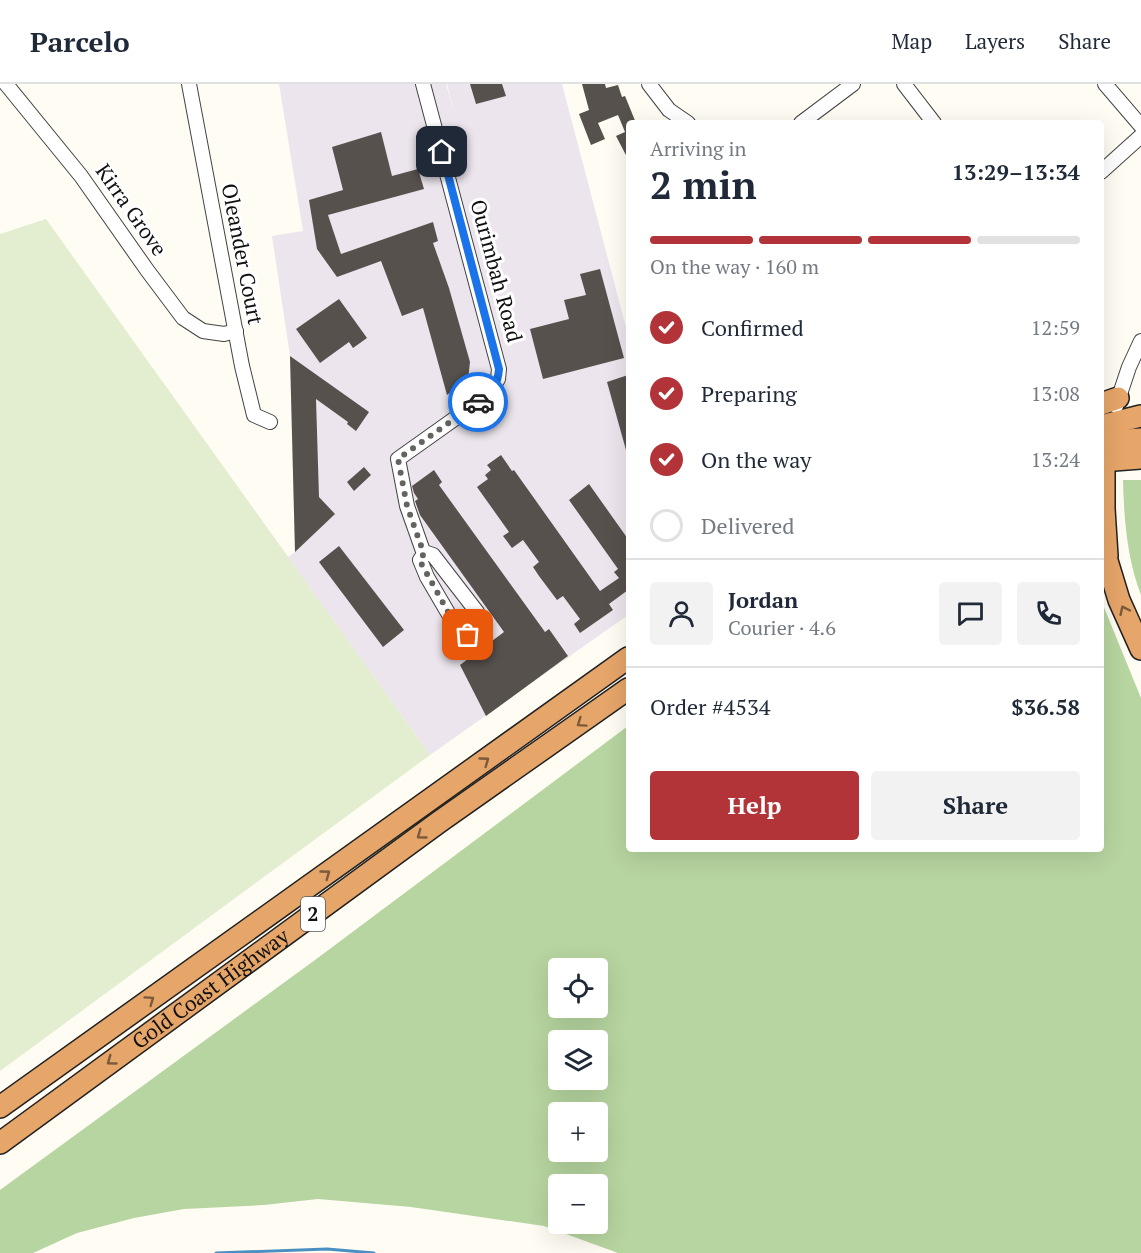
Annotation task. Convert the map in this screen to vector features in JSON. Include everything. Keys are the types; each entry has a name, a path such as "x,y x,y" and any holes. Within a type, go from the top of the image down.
{"highway":[{"path":"1104,442 1141,416"},
{"path":"1104,442 1141,439"},
{"path":"1104,442 1141,458"},
{"path":"1104,442 1104,509 1108,570"},
{"path":"1104,553 1119,600 1141,649"},
{"name":"Gold Coast Highway","path":"0,1107 626,659"},
{"name":"Gold Coast Highway","path":"0,1143 439,822 626,690"}],"street":[{"name":"Kirra Grove","path":"6,84 81,176 183,318 203,331 224,334 236,331"},
{"name":"Oleander Court","path":"189,84 254,415 270,422"},
{"name":"Ourimbah Road","path":"423,84 499,369 498,380 488,394 398,459 407,506 424,554"},
{"path":"650,84 669,110 684,120"},
{"path":"805,120 853,84"},
{"path":"904,84 932,120"},
{"path":"1105,84 1141,126"},
{"path":"1104,169 1141,136"},
{"path":"1104,442 1109,401 1141,341"},
{"path":"424,554 433,555 477,612 483,625 479,631 468,635 458,630 422,567 420,558 424,554"}],"shaded area":[{"path":"279,84 446,84 455,116 447,84 562,84 626,327 626,616 430,755 288,557 295,552 290,356 272,236 303,231"}],"green space":[{"path":"46,219 430,755 0,1071 0,234"},
{"path":"1123,480 1141,480 1141,595 1132,567 1127,539"},
{"path":"1104,607 1141,698 1141,1253 618,1253 566,1234 608,1234 608,1174 548,1174 548,1227 411,1207 318,1199 264,1205 184,1209 134,1218 77,1233 33,1253 0,1253 0,1190 315,960 626,727 626,852 1104,852"}],"building":[{"path":"470,84 502,84 506,96 476,104"},
{"path":"582,84 605,84 606,88 618,85 635,120 626,120 626,155 616,136 625,132 618,115 598,123 605,139 591,145 579,114 589,110"},
{"path":"381,132 392,176 418,169 424,189 328,215 341,254 433,222 438,241 433,243 449,288 470,362 468,380 447,395 423,308 402,316 381,261 337,277 317,249 309,200 343,190 332,147"},
{"path":"600,269 624,358 543,379 530,329 569,319 564,300 586,295 580,274"},
{"path":"339,299 367,338 353,348 349,342 320,363 296,329"},
{"path":"290,356 369,412 356,431 347,424 348,422 316,399 319,497 335,514 295,552"},
{"path":"626,376 626,450 607,382"},
{"path":"501,455 600,591 619,578 614,572 618,569 569,500 589,484 626,536 626,591 609,604 613,610 580,633 574,624 580,619 563,596 557,600 539,576 533,567 539,562 523,540 512,548 503,536 509,532 477,487 488,479 485,475 491,470 487,465"},
{"path":"364,467 371,475 354,491 347,482"},
{"path":"434,470 442,482 439,485 545,632 549,629 568,656 486,716 460,665 504,632 420,515 415,501 418,499 412,486"},
{"path":"339,546 404,630 383,647 319,562"}],"waterway":[{"path":"216,1253 327,1249 374,1253"}],"way so far":[{"path":"468,635 458,630 421,563 420,558 424,554 412,525 398,459 478,402"}],"route":[{"path":"442,152 499,369 498,380 494,388 478,402"}]}
